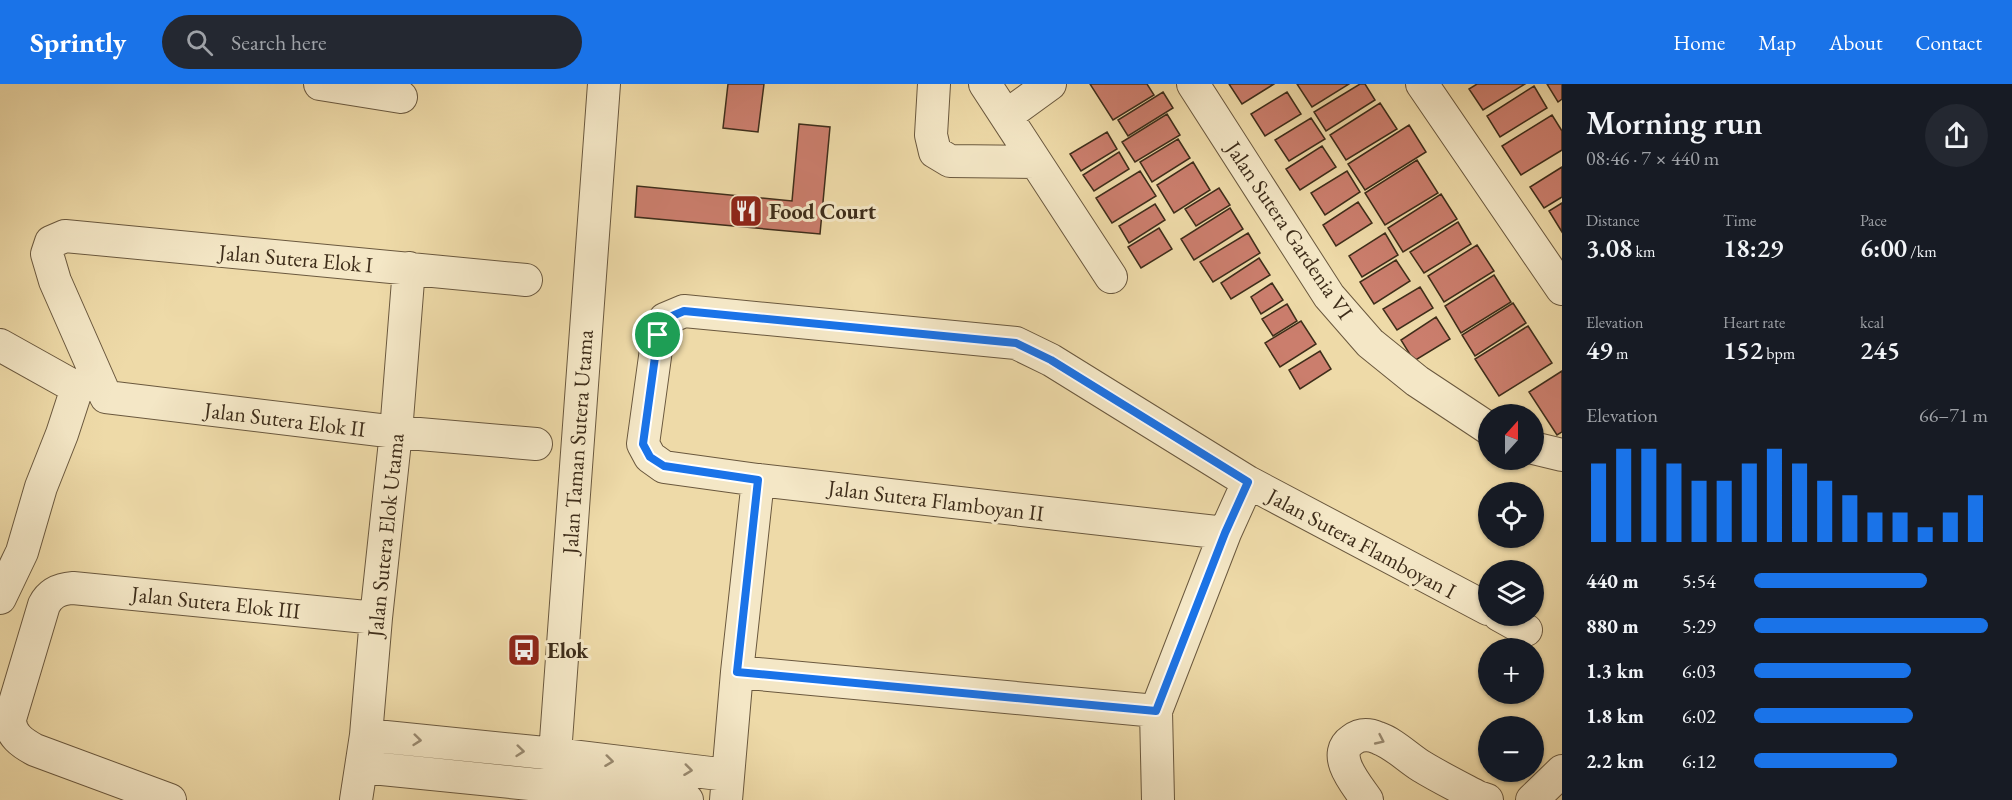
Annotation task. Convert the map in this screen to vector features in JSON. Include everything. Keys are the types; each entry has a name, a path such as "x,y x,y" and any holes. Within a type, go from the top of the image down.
{"street":[{"name":"Jalan Taman Sutera Utama","path":"549,793 555,754 604,84"},
{"path":"934,84 931,135 934,152 950,161 1035,162"},
{"path":"985,84 1111,277"},
{"path":"1006,116 1050,84"},
{"name":"Jalan Sutera Gardenia VI","path":"1193,84 1329,296 1370,343 1417,381 1478,421"},
{"path":"1422,84 1562,289"},
{"path":"336,85 401,96"},
{"name":"Jalan Sutera Elok I","path":"106,398 55,281 47,254 51,242 65,236 526,280"},
{"name":"Jalan Sutera Elok Utama","path":"356,800 366,735 396,432 409,268"},
{"name":"Jalan Sutera Flamboyan I","path":"650,457 643,444 658,335 665,319 684,311 1016,343 1051,360 1248,482 1478,604"},
{"path":"0,345 77,388 62,435 41,487 22,552 0,598"},
{"name":"Jalan Sutera Elok II","path":"106,398 396,432 536,444"},
{"path":"1544,451 1562,455"},
{"name":"Jalan Sutera Flamboyan II","path":"650,457 664,466 758,480 1225,533"},
{"path":"366,735 555,754 726,788 758,480"},
{"path":"1158,800 1156,711 1225,533 1248,482"},
{"name":"Jalan Sutera Elok III","path":"170,800 35,750 17,738 10,727 10,719 44,605 49,596 73,588 376,618"},
{"path":"1519,626 1526,630"},
{"path":"737,672 1156,711"},
{"path":"1367,800 1344,763 1347,743 1357,736 1364,735 1379,738 1423,767 1487,800"},
{"path":"362,767 549,793 687,800"}],"building":[{"path":"728,84 764,84 758,132 723,128"},
{"path":"1090,84 1147,84 1154,95 1113,120"},
{"path":"1229,84 1274,84 1242,104"},
{"path":"1297,84 1349,84 1312,107"},
{"path":"1360,84 1365,84 1375,100 1326,131 1314,112"},
{"path":"1477,84 1525,84 1483,110 1469,89"},
{"path":"1547,84 1562,84 1562,99 1558,102"},
{"path":"1534,86 1547,108 1500,137 1487,116"},
{"path":"1163,92 1173,108 1128,136 1118,120"},
{"path":"1287,92 1301,114 1265,136 1251,114"},
{"path":"1380,103 1397,129 1346,160 1330,135"},
{"path":"1167,114 1180,135 1135,162 1122,142"},
{"path":"1552,115 1562,131 1562,150 1521,175 1502,146"},
{"path":"1311,118 1325,139 1289,161 1275,140"},
{"path":"799,124 830,127 820,234 635,217 637,186 792,201"},
{"path":"1409,125 1426,152 1365,190 1348,164"},
{"path":"1107,132 1117,149 1081,171 1070,154"},
{"path":"1178,139 1190,158 1152,182 1140,162"},
{"path":"1322,146 1336,167 1300,190 1286,169"},
{"path":"1119,152 1129,169 1094,191 1083,175"},
{"path":"1417,160 1438,193 1385,225 1365,193"},
{"path":"1193,162 1210,190 1174,213 1157,185"},
{"path":"1562,167 1562,197 1544,208 1530,187"},
{"path":"1140,171 1156,196 1112,223 1096,198"},
{"path":"1347,171 1360,192 1325,215 1311,193"},
{"path":"1219,188 1230,205 1196,226 1185,209"},
{"path":"1441,194 1457,219 1403,252 1388,228"},
{"path":"1358,202 1372,223 1336,246 1323,225"},
{"path":"1562,203 1562,232 1549,211"},
{"path":"1155,204 1165,220 1129,243 1119,226"},
{"path":"1230,208 1243,229 1194,260 1181,239"},
{"path":"1458,222 1471,244 1424,273 1410,252"},
{"path":"1159,228 1172,249 1141,268 1128,247"},
{"path":"1248,233 1260,253 1213,282 1200,262"},
{"path":"1385,233 1398,255 1362,277 1349,256"},
{"path":"1477,245 1494,271 1444,302 1428,276"},
{"path":"1259,258 1270,275 1231,299 1221,283"},
{"path":"1396,260 1410,281 1374,304 1360,282"},
{"path":"1494,275 1511,302 1461,333 1445,306"},
{"path":"1272,283 1283,300 1261,314 1251,297"},
{"path":"1420,287 1433,308 1397,330 1383,309"},
{"path":"1513,303 1526,323 1475,356 1462,335"},
{"path":"1287,304 1297,321 1273,336 1262,319"},
{"path":"1436,317 1450,339 1414,361 1401,340"},
{"path":"1301,321 1316,344 1280,367 1265,343"},
{"path":"1528,326 1552,363 1499,396 1475,359"},
{"path":"1320,351 1331,369 1300,389 1289,370"},
{"path":"1562,371 1562,432 1557,435 1544,415 1544,404 1537,404 1529,392"}],"place":[{"name":"Food Court","path":"746,211"},
{"name":"Elok","path":"524,650"}],"route":[{"path":"684,311 1016,343 1051,360 1248,482 1225,533 1156,711 737,672 758,480 664,466 650,457 643,444 658,335 665,319 684,311"}]}
